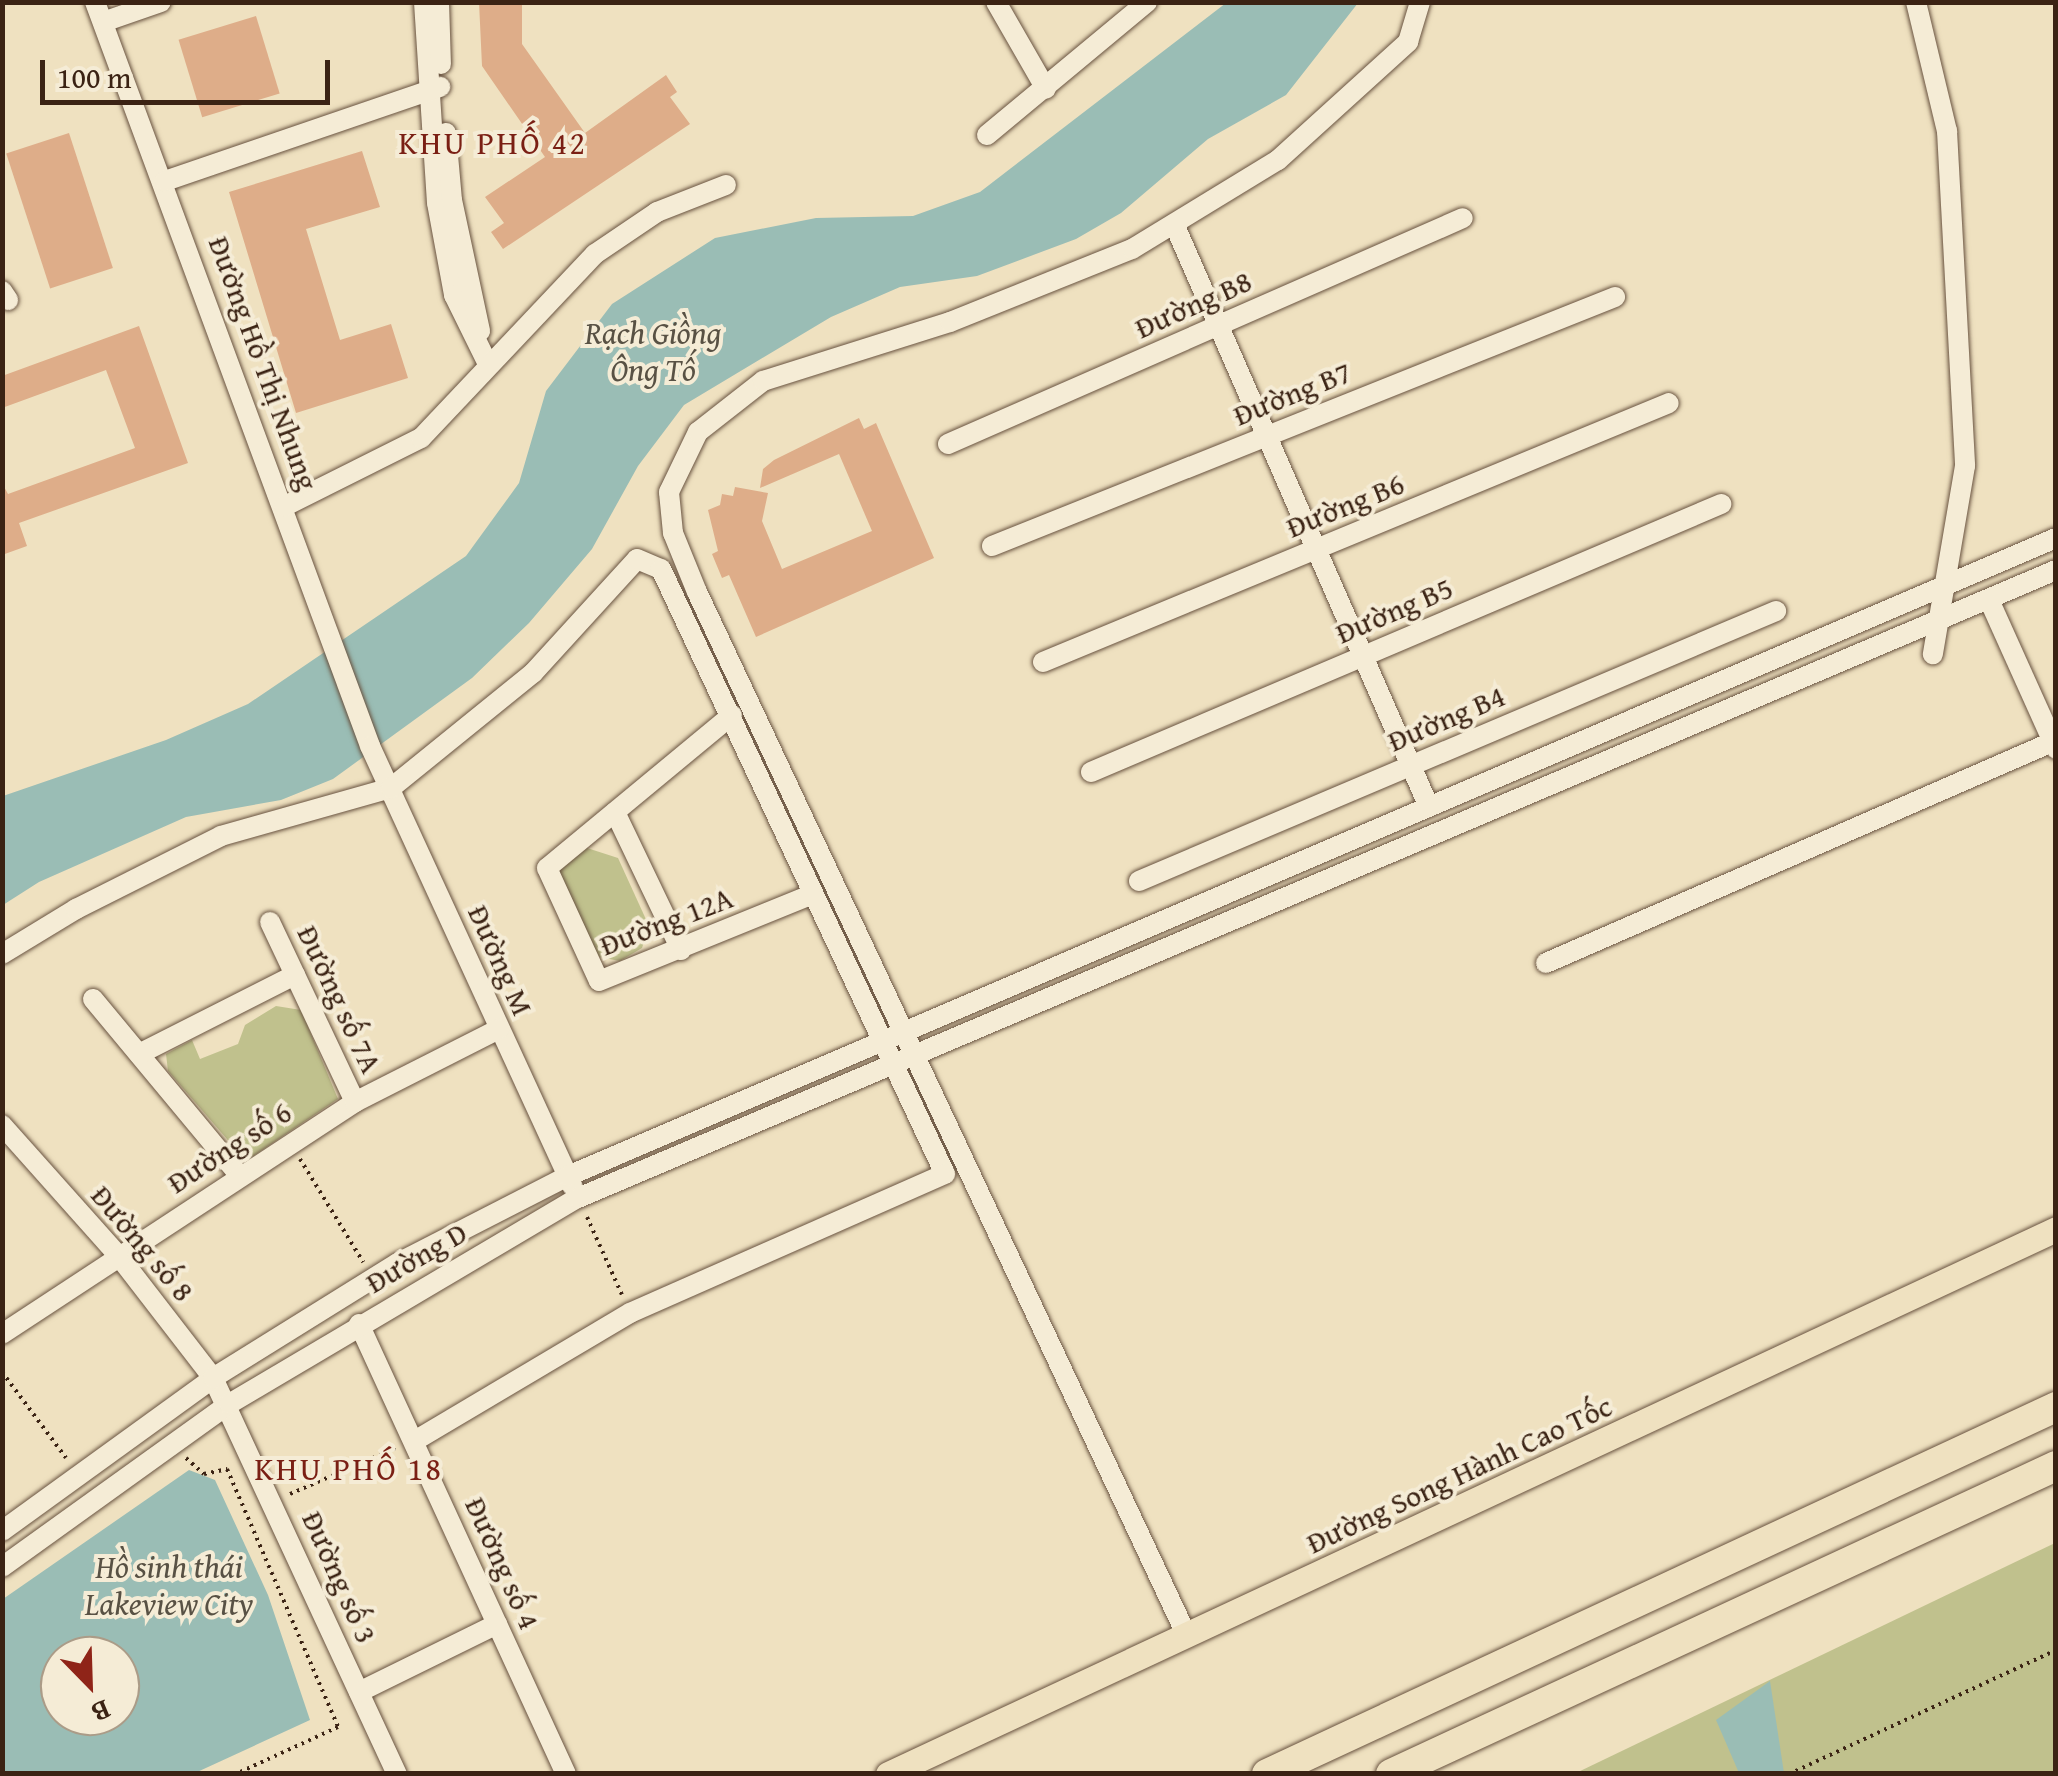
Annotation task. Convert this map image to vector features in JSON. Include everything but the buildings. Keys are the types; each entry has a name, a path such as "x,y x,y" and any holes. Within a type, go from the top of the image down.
{"highway":[{"path":"1267,1774 2056,1407"},
{"path":"1391,1774 2056,1466"}],"main road":[{"name":"Đường Song Hành Cao Tốc","path":"888,1774 2056,1229"}],"street":[{"path":"99,12 161,2"},
{"path":"424,2 454,296 486,362"},
{"path":"435,88 439,2"},
{"path":"996,2 1046,89"},
{"path":"987,135 1147,2"},
{"path":"1187,1636 891,1033 697,592 673,533 669,492 698,432 763,381 950,322 1175,226 1278,160 1408,42 1420,2"},
{"path":"1916,2 1947,132 1965,466 1933,654"},
{"name":"Đường Hồ Thị Nhung","path":"99,12 165,180 370,746"},
{"path":"165,180 435,88"},
{"path":"285,506 421,438 486,362 595,254 657,212 726,185"},
{"name":"Đường B8","path":"948,444 1463,218"},
{"path":"1175,226 1429,807"},
{"name":"Đường B7","path":"992,546 1615,298"},
{"name":"Đường B6","path":"1043,662 1669,404"},
{"name":"Đường B5","path":"1091,772 1721,504"},
{"name":"Đường D","path":"2,1531 213,1378 373,1278 568,1176 891,1033 1945,590 2056,538"},
{"path":"2,954 76,909 221,836 390,788 533,673 638,558 661,569 814,894 891,1033"},
{"name":"Đường D","path":"2,1567 228,1404 578,1198 1990,602 2056,570"},
{"path":"1546,963 2054,745 1990,602"},
{"name":"Đường B4","path":"1139,880 1776,610"},
{"name":"Đường 12A","path":"732,715 547,868 599,981 814,894"},
{"name":"Đường M","path":"370,746 578,1198"},
{"path":"615,812 681,950"},
{"name":"Đường số 7A","path":"270,922 355,1102"},
{"path":"139,1054 295,975"},
{"path":"93,999 238,1174"},
{"name":"Đường số 6","path":"2,1334 238,1174 355,1102 500,1029"},
{"path":"414,1440 630,1313 945,1174 904,1060"},
{"name":"Đường số 8","path":"2,1125 118,1255 213,1378 228,1404"},
{"name":"Đường số 4","path":"359,1324 566,1774"},
{"name":"Đường số 3","path":"228,1404 397,1774"},
{"path":"359,1692 497,1624"}],"path":[{"path":"290,1142 373,1278"},
{"path":"578,1198 630,1313"},
{"path":"2,1372 78,1474"},
{"path":"273,1502 414,1440"},
{"path":"177,1462 190,1454 204,1474 227,1469"},
{"path":"228,1456 227,1469 338,1727 236,1774"},
{"path":"1789,1774 2056,1650"}],"green space":[{"path":"587,848 618,858 649,926 642,948 620,961 599,957 558,880 560,869"},
{"path":"276,1006 301,1010 338,1099 246,1161 168,1071 166,1054 192,1040 200,1059 238,1044 245,1025"},
{"path":"2055,1543 2055,1773 1576,1773"}],"water":[{"name":"Rạch Giồng Ông Tố","path":"1226,3 1358,3 1286,95 1208,139 1121,213 1076,239 977,276 900,287 831,317 684,405 638,466 592,549 529,623 472,678 333,779 281,800 186,817 39,882 3,905 3,796 166,740 248,704 466,556 519,483 546,391 612,304 715,238 816,218 913,216 980,192"},
{"name":"Hồ sinh thái Lakeview City","path":"189,1470 215,1480 268,1595 310,1720 195,1773 3,1773 3,1599"},
{"path":"1770,1681 1784,1773 1739,1773 1716,1720"}],"district":[{"name":"KHU PHỐ 42","path":"493,143"},
{"name":"KHU PHỐ 18","path":"349,1469"}]}
